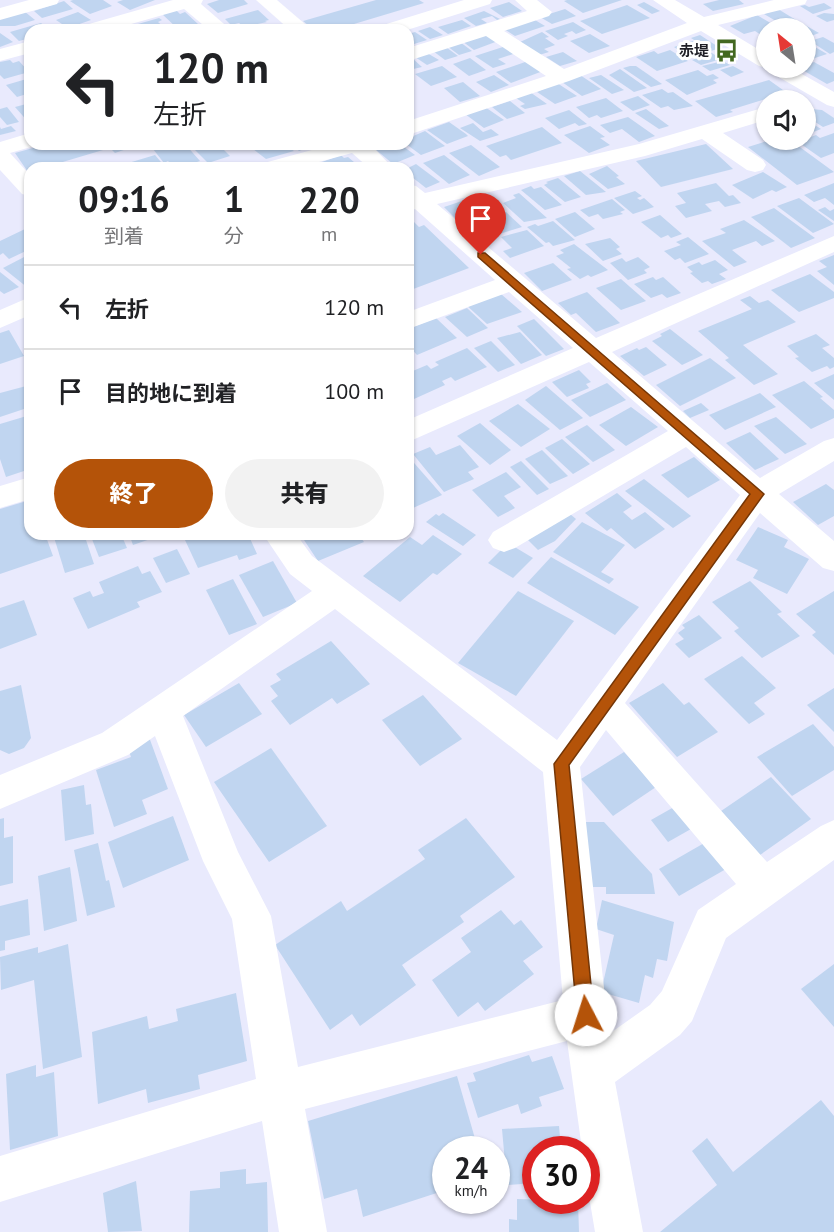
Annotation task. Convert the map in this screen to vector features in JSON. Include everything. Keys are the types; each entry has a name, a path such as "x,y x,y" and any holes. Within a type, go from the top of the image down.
{"street":[{"path":"0,14 50,0"},
{"path":"265,0 295,24"},
{"path":"406,24 483,0"},
{"path":"414,53 542,12 524,0"},
{"path":"662,0 756,56"},
{"path":"414,126 562,77 716,19 798,0"},
{"path":"110,24 189,1 214,24"},
{"path":"488,29 562,77"},
{"path":"0,55 24,48"},
{"path":"794,78 825,97"},
{"path":"414,199 707,132 756,116"},
{"path":"707,132 754,165"},
{"path":"0,149 24,142"},
{"path":"293,162 336,150"},
{"path":"363,150 376,162"},
{"path":"0,156 24,182"},
{"path":"414,201 834,559"},
{"path":"414,429 834,243"},
{"path":"414,319 512,282"},
{"path":"0,320 24,308"},
{"path":"504,540 687,434"},
{"path":"619,1232 591,1072 561,764 758,494 834,447"},
{"path":"0,496 24,490"},
{"path":"283,540 300,565 561,764"},
{"path":"0,792 115,744 335,592"},
{"path":"605,704 764,887"},
{"path":"163,711 222,861 251,916 303,1232"},
{"path":"591,1072 665,1020 677,1006 712,924 834,837"},
{"path":"0,1179 281,1092 586,1015"}],"building":[{"path":"103,0 112,6 90,14 70,1"},
{"path":"155,0 130,10 117,2"},
{"path":"219,0 244,0 248,4 218,13 207,4"},
{"path":"376,0 419,0 424,3 354,24 307,24 303,21"},
{"path":"622,0 583,13 564,1"},
{"path":"719,0 739,0 744,4 713,11 703,4"},
{"path":"64,1 73,9 42,18 34,11"},
{"path":"509,2 522,11 503,17 490,8"},
{"path":"644,2 660,11 652,14 637,5"},
{"path":"824,3 832,8 813,14 800,6 809,7"},
{"path":"627,5 650,18 602,34 580,21"},
{"path":"175,9 180,14 185,12 198,24 173,24 161,13"},
{"path":"565,9 576,16 552,24 540,17"},
{"path":"778,9 793,18 771,18 764,14"},
{"path":"258,10 269,20 258,24 230,24 225,19"},
{"path":"24,11 35,20 15,26 0,26 0,19"},
{"path":"484,11 500,19 497,20 492,16 481,19 487,23 476,26 464,18"},
{"path":"78,12 91,20 80,24 62,24 56,20"},
{"path":"824,13 834,14 834,20 827,22 816,16"},
{"path":"757,15 762,18 756,18 756,32 744,34 730,26"},
{"path":"159,18 162,20 158,22 160,24 138,24"},
{"path":"462,20 471,26 448,34 438,27"},
{"path":"535,20 545,26 515,36 504,29"},
{"path":"573,22 586,30 576,34 572,31 564,34 568,36 558,40 545,31"},
{"path":"430,27 443,35 430,39 418,31"},
{"path":"24,28 24,40 19,41 10,32"},
{"path":"415,32 427,40 414,44"},
{"path":"542,32 549,37 545,38 555,45 544,49 549,52 539,55 520,42"},
{"path":"0,33 13,42 0,47"},
{"path":"488,33 498,41 474,50 462,41"},
{"path":"590,34 610,46 589,53 570,41"},
{"path":"700,35 720,48 711,51 691,38"},
{"path":"823,37 834,43 834,52 830,54 816,45 816,39"},
{"path":"693,41 709,52 700,54 684,44"},
{"path":"460,42 472,51 459,55 447,46"},
{"path":"683,44 696,53 687,56 674,47"},
{"path":"506,46 516,53 498,59 506,64 493,68 475,56"},
{"path":"446,47 458,56 445,60 433,51"},
{"path":"816,48 827,54 816,58"},
{"path":"670,50 688,61 657,71 636,57 654,51 658,54"},
{"path":"563,52 577,61 560,66 546,57"},
{"path":"427,53 439,60 427,65 415,57"},
{"path":"712,53 721,59 701,65 692,60"},
{"path":"470,58 486,70 469,76 453,64"},
{"path":"414,60 422,67 414,69"},
{"path":"19,61 24,66 24,73 4,79 0,75 0,62"},
{"path":"528,61 543,71 511,83 496,72"},
{"path":"723,61 730,65 710,71 702,66"},
{"path":"816,63 834,73 834,81 827,84 816,78"},
{"path":"442,66 457,77 431,86 415,74"},
{"path":"636,66 662,84 651,87 623,68"},
{"path":"733,66 744,72 731,77 720,70"},
{"path":"620,69 647,88 634,92 609,75"},
{"path":"698,70 707,76 713,74 719,78 713,80 717,83 687,95 665,80"},
{"path":"494,75 509,85 491,92 476,82"},
{"path":"580,75 601,89 582,96 562,82"},
{"path":"601,75 624,90 612,94 589,78"},
{"path":"24,80 24,95 17,97 6,85"},
{"path":"769,80 783,90 756,90 756,102 716,117 695,101"},
{"path":"463,82 480,96 460,102 444,88"},
{"path":"557,83 577,96 555,104 537,92"},
{"path":"662,89 668,93 673,92 693,106 674,110 668,106 661,108 642,95"},
{"path":"530,92 547,104 525,109 520,106 525,104 516,98"},
{"path":"638,96 650,105 633,111 620,102"},
{"path":"606,98 623,111 601,118 597,115 589,118 576,107"},
{"path":"510,101 525,113 507,119 492,107"},
{"path":"24,105 24,117 15,107"},
{"path":"7,107 19,122 7,125 0,117 0,109"},
{"path":"485,107 504,120 484,128 465,114"},
{"path":"646,109 669,126 659,129 635,113"},
{"path":"816,109 822,110 834,118 834,123 823,127 816,122"},
{"path":"569,110 587,124 579,126 575,123 559,129 545,118"},
{"path":"628,117 655,136 639,142 622,129 610,133 600,125"},
{"path":"449,122 468,136 447,144 427,130"},
{"path":"473,123 483,132 491,129 499,135 480,141 460,128"},
{"path":"11,126 16,131 0,135 0,127 1,129"},
{"path":"590,126 605,137 600,138 610,145 589,153 564,135"},
{"path":"542,127 562,143 511,160 506,155 500,157 486,146"},
{"path":"425,131 445,146 421,155 414,150 414,136"},
{"path":"834,133 834,153 821,158 810,150 816,150 816,135 820,138"},
{"path":"706,144 733,169 661,187 636,161"},
{"path":"756,144 756,150 804,150 834,172 797,185 748,147"},
{"path":"471,145 500,167 479,176 449,153"},
{"path":"26,150 103,150 63,162 24,162 24,166 15,153"},
{"path":"154,150 190,150 200,161 197,162 163,162"},
{"path":"195,150 224,150 230,156 211,162 207,162"},
{"path":"254,150 294,151 266,159"},
{"path":"376,150 408,150 415,155 398,162 391,162"},
{"path":"155,155 161,162 132,162"},
{"path":"341,155 354,162 322,162"},
{"path":"444,155 470,175 449,184 423,163"},
{"path":"416,164 440,182 426,188 414,179 414,165"},
{"path":"607,166 625,184 608,189 589,174"},
{"path":"580,171 606,192 586,195 564,176"},
{"path":"763,172 787,187 776,192 772,190 753,199 732,185"},
{"path":"558,178 581,197 565,202 544,185"},
{"path":"716,183 729,196 733,195 741,203 725,207 719,201 705,204 712,211 686,218 675,206 686,203 677,193"},
{"path":"834,183 834,205 825,198 814,202 804,195"},
{"path":"531,186 534,189 541,187 562,205 545,210 521,190"},
{"path":"635,191 642,196 637,198 640,200 644,198 654,207 633,214 614,198"},
{"path":"519,193 547,218 524,222 503,203 516,198 513,195"},
{"path":"799,198 834,224 813,233 777,206"},
{"path":"468,199 477,208 496,202 502,207 459,222 444,207"},
{"path":"612,199 625,210 620,212 623,214 603,219 598,214 589,217 580,210"},
{"path":"825,207 830,211 834,209 834,221 818,210"},
{"path":"774,208 815,238 791,248 751,217"},
{"path":"506,212 522,227 499,234 491,226 478,231 469,222"},
{"path":"575,212 595,229 575,237 555,219"},
{"path":"660,215 682,234 671,238 668,235 661,238 641,222"},
{"path":"744,220 775,241 762,246 756,241 732,250 747,262 734,267 702,241 726,233 720,229"},
{"path":"553,221 575,240 553,246 527,227"},
{"path":"414,222 419,227 424,225 469,268 414,289"},
{"path":"24,229 24,252 9,259 3,253 0,255 0,241"},
{"path":"527,230 544,246 510,258 503,251 512,248 501,237"},
{"path":"688,237 709,254 685,263 680,258 675,260 664,251 681,245 676,242"},
{"path":"610,238 620,247 616,249 622,254 603,261 585,244"},
{"path":"574,244 608,270 580,279 556,256 564,253 560,250"},
{"path":"834,255 834,285 817,271 827,267 819,261"},
{"path":"24,257 24,285 3,268"},
{"path":"638,257 650,267 644,270 647,273 628,280 610,263 622,258 626,262"},
{"path":"715,260 728,270 719,274 726,279 712,284 708,281 702,283 690,273 693,272 687,267 699,262 702,265"},
{"path":"553,263 572,280 542,291 524,273"},
{"path":"0,272 19,287 4,294 0,291"},
{"path":"810,274 834,292 834,298 799,312 771,290"},
{"path":"653,277 656,280 663,277 681,293 667,298 662,294 651,298 634,284"},
{"path":"621,279 646,301 621,310 596,288"},
{"path":"587,292 620,323 596,332 576,313 571,315 558,303"},
{"path":"501,294 522,312 487,324 465,304"},
{"path":"750,296 759,303 768,300 796,322 743,345 778,374 754,385 725,360 729,358 698,331 752,309 740,300"},
{"path":"467,308 488,328 467,337 445,317"},
{"path":"436,318 457,338 417,355 414,352 414,327"},
{"path":"534,319 564,349 546,356 517,326"},
{"path":"670,329 703,355 682,365 652,341"},
{"path":"9,330 24,356 0,364 0,333"},
{"path":"520,332 542,355 521,364 497,338"},
{"path":"816,334 830,345 822,348 834,358 834,367 830,369 827,366 812,372 795,358 799,357 787,346"},
{"path":"491,341 515,365 498,372 474,348"},
{"path":"646,347 667,365 644,376 620,356 637,348 639,350"},
{"path":"467,348 487,367 455,381 451,377 442,381 445,385 414,399 414,370 427,365 431,369 439,365 435,362"},
{"path":"710,358 736,378 680,406 656,385"},
{"path":"579,370 591,382 586,384 589,388 567,397 552,382"},
{"path":"834,374 834,400 814,383"},
{"path":"804,381 834,410 834,418 811,429 772,395"},
{"path":"607,383 626,400 590,417 571,400"},
{"path":"546,386 583,418 560,430 525,400"},
{"path":"24,387 24,409 0,417 0,393"},
{"path":"760,393 776,407 725,430 709,415"},
{"path":"701,403 709,410 690,418 683,411"},
{"path":"518,404 550,429 521,447 489,421"},
{"path":"631,407 658,427 626,446 599,425"},
{"path":"24,417 24,471 6,477 0,459 0,424"},
{"path":"776,417 807,444 785,454 754,426"},
{"path":"480,423 511,450 490,465 457,436"},
{"path":"587,425 615,450 593,462 565,437"},
{"path":"750,432 779,459 755,470 726,443"},
{"path":"562,439 590,464 573,474 545,448"},
{"path":"460,445 479,467 468,472 474,479 444,492 414,454 430,447 436,455"},
{"path":"542,450 568,476 550,484 525,459"},
{"path":"694,457 720,480 688,498 661,475"},
{"path":"521,461 549,489 537,495 510,467"},
{"path":"414,463 442,495 414,508"},
{"path":"506,472 521,487 504,496 515,508 498,517 472,490"},
{"path":"644,479 691,516 673,528 625,491"},
{"path":"826,484 834,490 834,516 818,525 793,502"},
{"path":"617,493 632,506 623,512 632,520 645,512 665,529 635,549 611,528 607,531 585,513"},
{"path":"24,502 24,540 47,540 53,556 0,574 0,509"},
{"path":"443,513 476,535 463,546 426,522 436,514 439,516"},
{"path":"570,514 576,519 555,541 538,550 527,539"},
{"path":"582,522 625,545 601,572 614,579 609,584 553,552"},
{"path":"758,527 788,540 784,547 809,559 787,594 753,578 758,570 736,560"},
{"path":"433,535 462,554 437,575 433,573 400,602 363,576 406,540 414,540 422,545"},
{"path":"55,540 86,540 94,564 65,573"},
{"path":"92,540 124,540 127,548 99,557"},
{"path":"131,540 148,540 133,545"},
{"path":"185,540 251,540 257,554 239,560 237,555 198,568"},
{"path":"304,540 362,540 364,542 318,561"},
{"path":"508,543 533,558 513,578 488,563"},
{"path":"177,549 190,574 166,583 153,558"},
{"path":"551,557 639,607 615,635 527,583"},
{"path":"273,561 297,603 263,617 239,575"},
{"path":"138,566 142,574 150,571 162,592 137,602 140,607 88,629 73,598 90,591 93,597 104,593 99,582"},
{"path":"233,579 257,624 229,635 206,590"},
{"path":"750,581 782,612 777,614 800,636 762,658 734,631 739,628 712,602"},
{"path":"518,591 574,621 516,696 458,663"},
{"path":"834,591 834,655 812,635 816,632 796,614"},
{"path":"24,600 37,635 0,649 0,608"},
{"path":"699,615 722,638 689,658 675,644 684,639 678,633 685,628 682,625"},
{"path":"331,641 370,684 337,704 332,698 290,725 271,701 278,696 270,686 281,680 276,674"},
{"path":"742,656 776,688 754,703 765,714 749,724 704,679"},
{"path":"239,683 262,714 206,747 184,715"},
{"path":"663,683 684,705 689,702 718,732 677,757 629,703"},
{"path":"21,685 31,738 24,748 9,754 0,750 0,691"},
{"path":"834,688 834,732 807,705"},
{"path":"423,695 462,739 420,766 382,720"},
{"path":"813,724 834,747 834,770 792,796 757,757"},
{"path":"149,737 168,789 142,800 147,814 114,827 96,770 131,757 127,745"},
{"path":"271,748 327,826 269,862 214,782"},
{"path":"624,752 656,787 613,816 581,779"},
{"path":"771,777 811,819 760,855 721,811"},
{"path":"84,785 86,805 91,804 94,834 65,841 61,790"},
{"path":"674,807 691,829 668,842 651,820"},
{"path":"173,816 189,860 123,888 108,842"},
{"path":"4,818 4,838 13,836 13,883 0,886 0,819"},
{"path":"466,818 515,877 460,916 464,922 402,965 416,985 360,1026 352,1014 330,1030 275,945 341,901 347,911 425,859 418,850"},
{"path":"583,822 604,822 652,874 655,894 606,894 606,887 589,887"},
{"path":"706,842 726,869 679,896 659,869"},
{"path":"98,843 106,881 109,880 115,907 87,916 74,850"},
{"path":"70,867 77,921 44,931 38,876"},
{"path":"28,899 30,935 5,941 5,950 0,951 0,906"},
{"path":"602,900 674,922 667,961 657,959 653,978 645,975 639,1003 601,992 614,935 596,929"},
{"path":"501,910 514,925 521,920 543,947 523,961 534,974 485,1011 478,1002 458,1017 432,980 471,952 461,938"},
{"path":"68,944 82,1057 43,1069 34,980 1,990 0,957 38,947 38,953"},
{"path":"834,964 834,1027 801,989"},
{"path":"236,993 247,1061 198,1075 200,1089 148,1103 146,1089 98,1104 92,1032 147,1016 149,1029 178,1021 176,1009"},
{"path":"529,1055 532,1062 552,1056 564,1089 539,1097 542,1106 521,1114 518,1104 478,1118 467,1083 476,1081 473,1073"},
{"path":"36,1065 36,1077 54,1072 58,1136 10,1150 6,1074"},
{"path":"457,1076 474,1136 432,1136 432,1195 363,1217 357,1189 324,1199 308,1121"},
{"path":"821,1100 834,1116 834,1232 660,1232 717,1185 692,1151 707,1138 733,1172"},
{"path":"559,1126 560,1136 522,1136 522,1184 510,1185 510,1136 503,1136 502,1129"},
{"path":"246,1169 246,1184 267,1182 268,1232 189,1232 190,1191 220,1188 220,1172"},
{"path":"136,1181 142,1231 108,1232 103,1193"},
{"path":"517,1199 522,1199 522,1214 578,1214 579,1232 509,1232 509,1219 517,1220"}],"place":[{"name":"赤堤","path":"727,50"}],"route":[{"path":"481,255 758,494 561,764 586,1015"}]}
